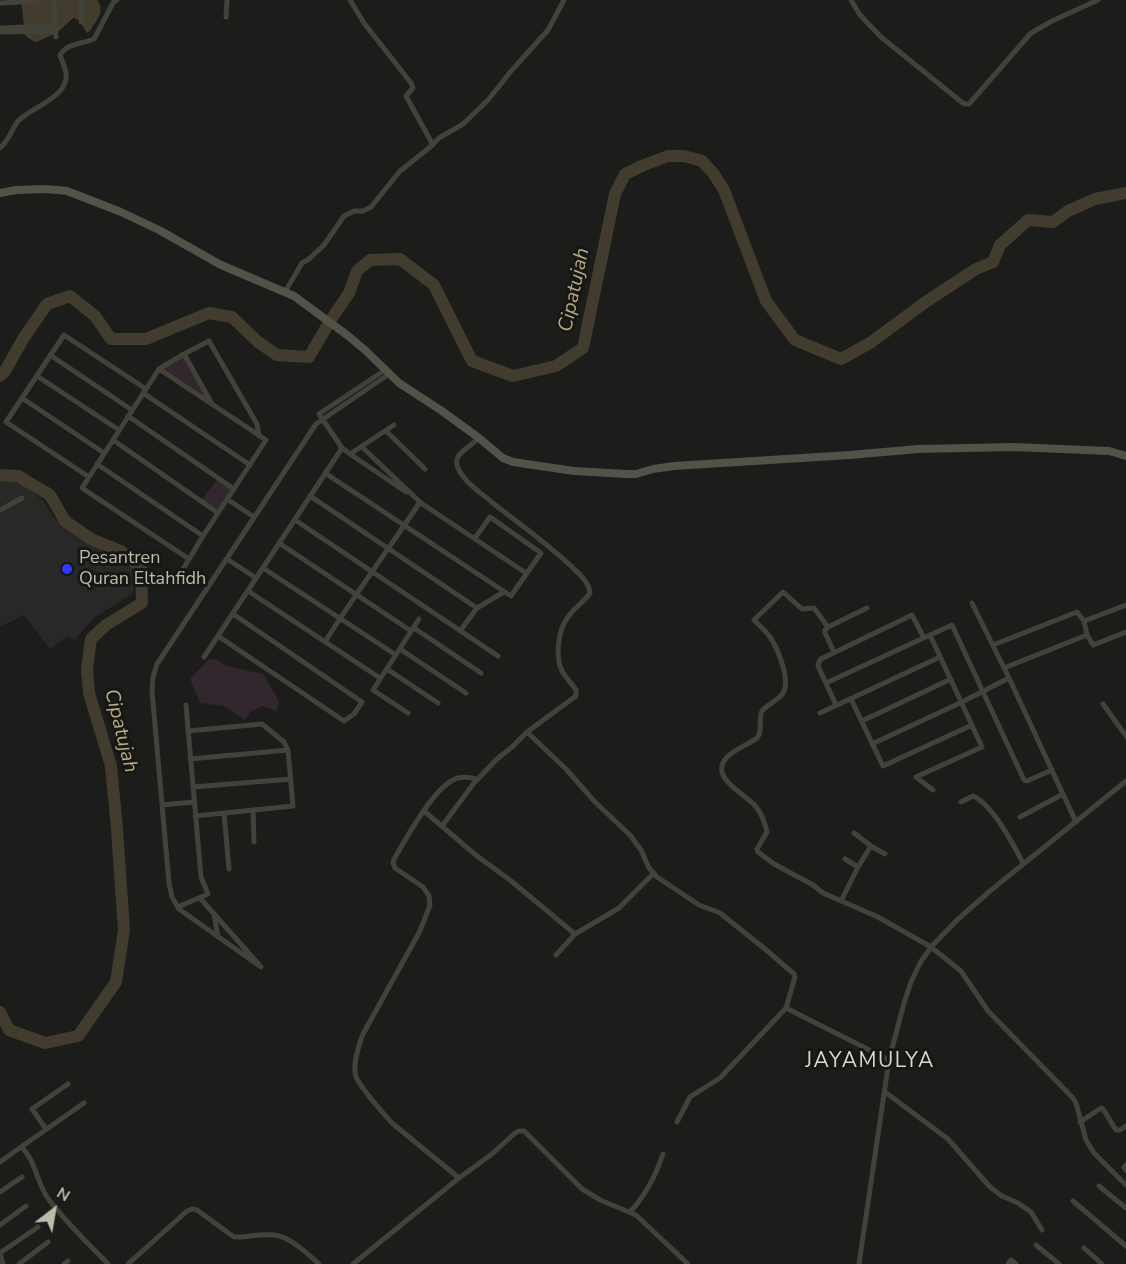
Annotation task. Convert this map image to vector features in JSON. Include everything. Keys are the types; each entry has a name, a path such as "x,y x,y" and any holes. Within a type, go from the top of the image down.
{"street":[{"path":"0,30 55,31 54,0"},
{"path":"81,0 81,22"},
{"path":"0,148 8,141 20,119 62,89 66,74 60,55 63,50 94,39 113,3 117,0"},
{"path":"226,17 227,0"},
{"path":"350,0 363,23 411,83 413,88 406,96 433,145"},
{"path":"285,292 302,263 309,260 324,246 344,216 371,207 400,171 439,138 463,124 488,100 548,30 564,0"},
{"path":"852,0 860,15 881,37 967,105 1030,33 1098,0"},
{"path":"0,3 39,1"},
{"path":"0,193 47,189 67,192 121,212 222,265 294,296 347,335 410,391 427,400 503,458 513,462 574,471 636,474 674,466 929,449 1014,447 1109,451 1126,456"},
{"path":"89,477 6,422 64,335 250,465"},
{"path":"189,559 82,488 159,369 209,341 257,424 259,436"},
{"path":"184,354 212,405"},
{"path":"50,355 132,410"},
{"path":"159,369 266,440 180,574"},
{"path":"200,898 261,967 179,909 172,897 152,691 153,677 158,664 315,424 387,372"},
{"path":"37,376 119,430"},
{"path":"22,398 104,453"},
{"path":"128,416 234,489"},
{"path":"323,419 342,448 526,573"},
{"path":"351,454 394,425"},
{"path":"386,431 425,469"},
{"path":"442,826 477,779 497,759 527,732 576,696 576,690 561,668 559,648 562,626 575,607 589,596 590,590 587,582 554,550 467,481 457,465 457,458 463,450 471,447 479,438"},
{"path":"112,440 218,513"},
{"path":"362,447 420,502"},
{"path":"204,657 342,448"},
{"path":"97,464 203,536"},
{"path":"325,473 511,596 541,553 490,517 476,538"},
{"path":"310,496 477,608"},
{"path":"0,510 22,498"},
{"path":"227,499 254,517"},
{"path":"325,642 371,571 389,549 420,502"},
{"path":"295,520 498,656"},
{"path":"279,543 481,673"},
{"path":"227,559 256,578"},
{"path":"263,568 340,618 466,693"},
{"path":"248,591 380,678"},
{"path":"460,631 477,608 504,592"},
{"path":"828,627 814,608 802,609 783,592 754,620 769,635 775,645 782,661 785,690 781,697 763,709 759,737 724,760 721,767 722,773 731,786 755,805 764,820 767,832 757,849 758,852 823,893 878,917 931,947 961,971 988,1011 1069,1093 1076,1103 1083,1133 1090,1146 1126,1185"},
{"path":"972,603 1076,822"},
{"path":"1084,621 1126,605"},
{"path":"834,652 825,630 867,608"},
{"path":"993,645 1077,612 1084,621 1087,635 1093,645 1126,632"},
{"path":"218,636 344,721 354,714 362,702 233,614"},
{"path":"836,705 818,666 821,658 912,615 924,638"},
{"path":"408,713 373,690 419,619"},
{"path":"826,683 952,625 1024,780 1027,781 1052,770"},
{"path":"930,635 982,747 916,777 933,790"},
{"path":"1004,668 1087,635"},
{"path":"820,713 940,657"},
{"path":"387,669 438,703"},
{"path":"872,744 1009,678"},
{"path":"862,721 951,679"},
{"path":"851,699 883,766 972,725"},
{"path":"1103,704 1126,736"},
{"path":"178,907 208,894 201,877 186,705"},
{"path":"188,731 262,724 284,742 288,750 291,779 293,806 195,816"},
{"path":"527,732 630,835 654,873 699,905 720,914 794,974 795,981 786,1008 720,1078 690,1097 677,1122"},
{"path":"190,759 288,750"},
{"path":"459,1178 392,1123 356,1075 358,1051 363,1034 420,931 430,905 428,892 395,868 394,859 440,790 451,780 465,777 477,779"},
{"path":"193,787 291,779"},
{"path":"859,1264 889,1060 911,982 931,947 957,920 1023,863 1126,781"},
{"path":"1020,817 1064,794"},
{"path":"961,802 973,796 981,801 998,822 1023,863"},
{"path":"162,805 194,802"},
{"path":"253,810 254,842"},
{"path":"424,811 575,934"},
{"path":"224,813 229,869"},
{"path":"854,833 885,854"},
{"path":"840,901 871,846"},
{"path":"845,859 858,867"},
{"path":"556,955 575,934 619,908 654,873"},
{"path":"213,913 218,937"},
{"path":"786,1008 889,1060"},
{"path":"46,1129 32,1109 68,1084"},
{"path":"885,1092 948,1139 990,1187 1031,1212 1042,1230"},
{"path":"0,1162 84,1103"},
{"path":"1080,1122 1101,1108 1116,1130 1126,1126"},
{"path":"353,1264 519,1131 524,1131 588,1193 642,1219 679,1260 688,1264"},
{"path":"21,1147 26,1151 46,1195 70,1225 108,1264"},
{"path":"630,1212 644,1194 663,1154"},
{"path":"0,1192 22,1177"},
{"path":"1099,1186 1126,1208"},
{"path":"1073,1201 1126,1246"},
{"path":"0,1224 27,1206"},
{"path":"128,1264 192,1209 197,1210 234,1236 274,1235 283,1238 319,1264"},
{"path":"3,1264 0,1254 38,1227"},
{"path":"19,1264 48,1242"},
{"path":"1036,1245 1059,1264"},
{"path":"1084,1248 1102,1264"},
{"path":"1008,1264 1011,1260 1016,1264"}],"shaded area":[{"path":"21,0 97,0 101,8 99,16 87,33 79,20 73,18 57,33 36,42 25,35"},
{"path":"184,356 208,401 161,370"},
{"name":"Pesantren Quran Eltahfidh","path":"10,479 27,486 43,501 55,519 93,546 125,553 132,561 138,576 132,594 95,617 74,640 68,636 50,649 24,615 0,627 0,480"},
{"path":"217,480 232,489 217,511 201,500"},
{"path":"209,659 218,660 223,665 263,674 279,701 277,711 262,706 250,712 245,720 224,706 200,703 190,679"}],"waterway":[{"name":"Cipatujah","path":"0,376 47,304 70,296 95,316 111,339 146,339 209,313 232,317 258,342 277,355 309,357 349,293 357,271 370,260 400,259 434,285 472,361 513,376 556,366 583,348 615,194 625,174 668,156 684,156 702,161 713,173 724,190 766,301 795,340 841,359 870,343 927,301 976,269 993,262 1000,245 1028,220 1053,222 1068,211 1095,199 1126,193"},
{"name":"Cipatujah","path":"0,475 18,476 50,495 65,521 91,539 121,551 141,568 142,603 106,625 91,639 87,669 89,693 111,766 117,829 124,930 116,982 78,1036 45,1043 9,1030 0,1012"}],"place":[{"name":"Pesantren Quran Eltahfidh","path":"67,569"}],"district":[{"name":"JAYAMULYA","path":"870,1062"}]}
